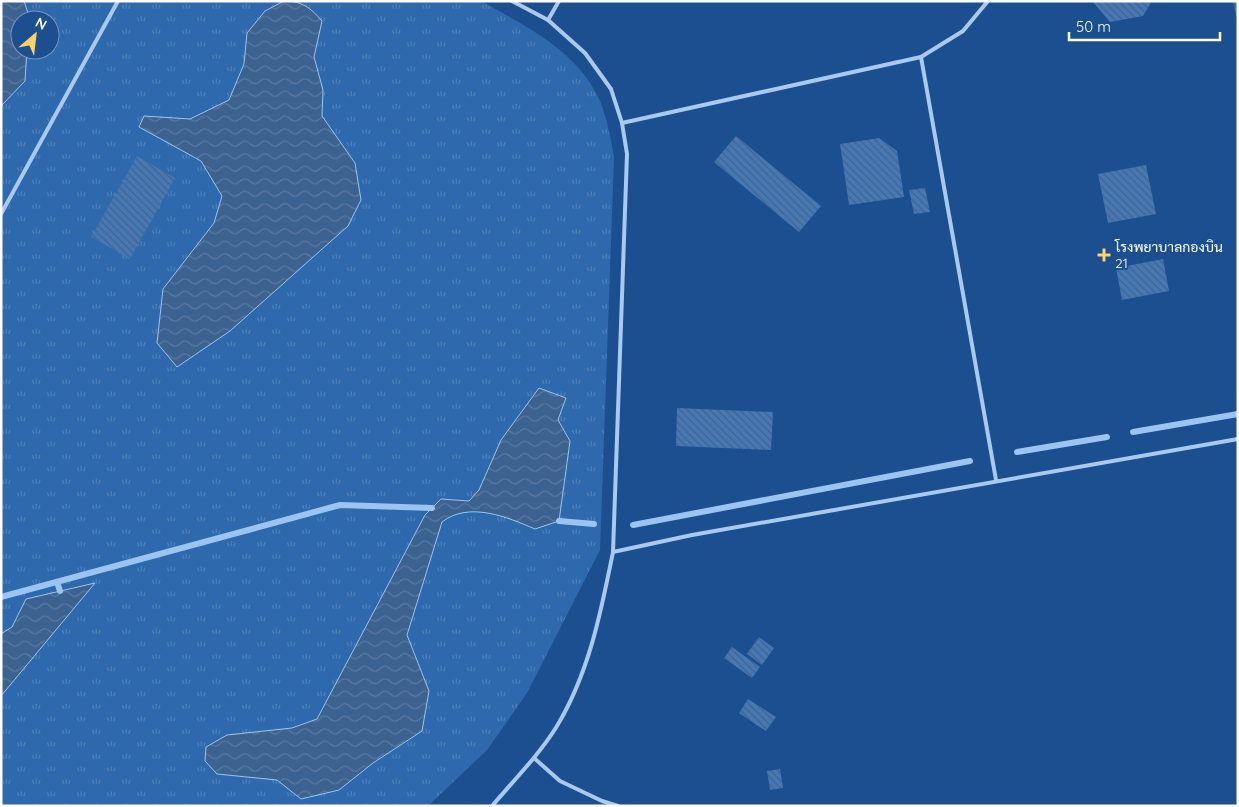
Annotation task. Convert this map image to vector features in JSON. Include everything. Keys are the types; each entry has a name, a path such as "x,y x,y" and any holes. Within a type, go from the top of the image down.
{"lane":[{"path":"1,214 118,1"},
{"path":"492,806 534,758 557,726 581,677 600,616 612,552 627,154 622,123 611,89 585,52 548,20 512,1"},
{"path":"548,20 559,1"},
{"path":"622,123 920,57 963,31 988,1"},
{"path":"920,57 996,480"},
{"path":"612,552 996,480 1238,439"},
{"path":"534,758 560,781 602,801 618,806"}],"green space":[{"path":"1,1 481,1 533,30 565,54 590,83 600,101 614,157 600,550 527,693 487,750 428,806 1,806"}],"water":[{"path":"1,1 24,1 27,10 10,10 10,60 26,60 25,81 1,106"},
{"path":"284,1 296,2 306,6 322,21 314,57 323,90 322,116 355,163 361,200 348,226 230,331 177,367 157,343 163,289 214,223 222,196 201,161 139,127 144,116 190,119 229,100 244,64 247,33 265,11"},
{"path":"539,388 566,398 558,420 570,441 559,521 535,529 500,516 476,512 453,516 442,522 407,635 429,691 422,731 373,763 339,790 301,799 277,780 217,774 205,761 206,747 227,735 292,728 317,719 425,515 441,499 469,501 479,490 501,440"},
{"path":"95,583 1,696 1,634 12,627 26,599"}],"building":[{"path":"1092,1 1152,1 1143,16 1110,22"},
{"path":"1233,1 1238,1 1238,16 1236,16"},
{"path":"736,136 821,206 799,232 714,162"},
{"path":"879,138 897,151 904,197 849,205 840,144"},
{"path":"137,156 175,178 130,259 91,237"},
{"path":"1146,165 1156,214 1108,223 1098,174"},
{"path":"925,188 930,212 914,214 909,190"},
{"path":"1163,259 1169,291 1122,300 1116,268"},
{"path":"677,408 773,412 771,450 676,446"},
{"path":"759,637 774,648 762,665 747,654"},
{"path":"732,647 760,667 752,678 724,658"},
{"path":"748,699 776,717 766,731 739,713"},
{"path":"780,769 783,788 770,790 767,771"}],"waterway":[{"path":"1133,432 1238,414"},
{"path":"1017,452 1107,437"},
{"path":"633,525 970,461"},
{"path":"1,597 340,505 432,508"},
{"path":"559,521 594,524"},
{"path":"57,582 60,591"}],"place":[{"name":"โรงพยาบาลกองบิน 21","path":"1104,255"}]}
